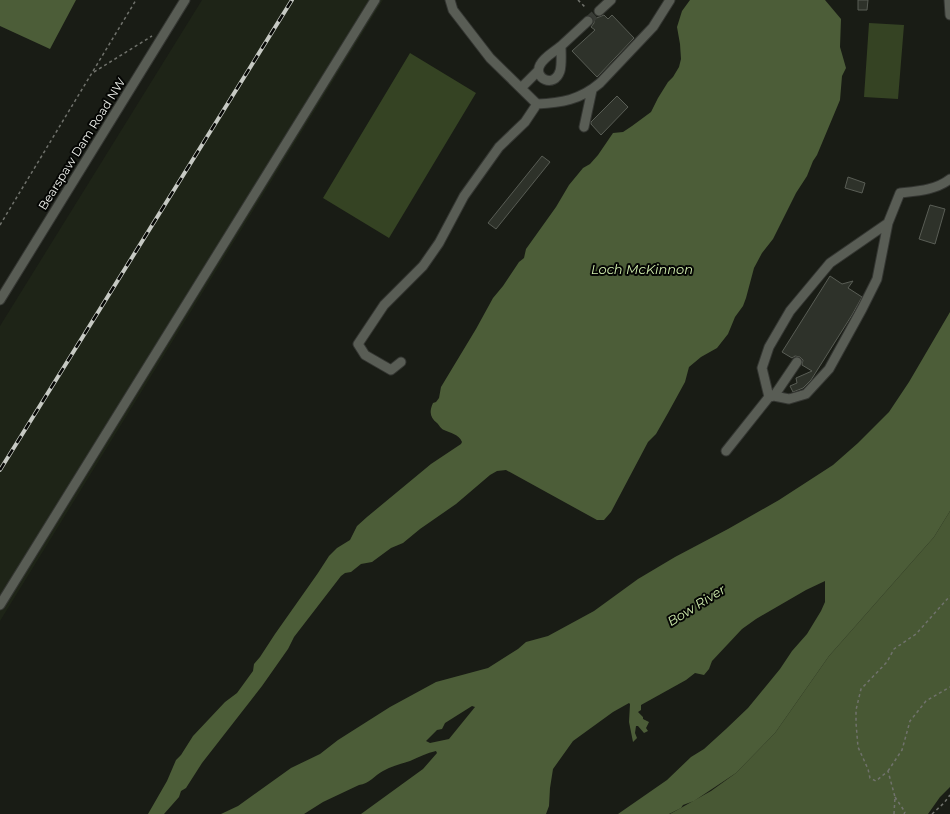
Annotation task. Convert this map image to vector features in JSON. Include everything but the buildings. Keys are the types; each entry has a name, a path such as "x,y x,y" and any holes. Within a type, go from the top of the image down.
{"street":[{"name":"Bearspaw Dam Road NW","path":"0,300 185,0"},
{"path":"0,606 375,0"},
{"path":"450,0 453,10 490,58 537,104 558,103 577,98 600,84 653,27 670,0"},
{"path":"599,11 611,0"},
{"path":"949,0 950,15"},
{"path":"521,88 538,70 542,62 588,22"},
{"path":"538,70 542,79 546,81 551,81 557,76 561,67 561,46"},
{"path":"584,127 592,90"},
{"path":"401,362 391,370 365,355 358,344 384,305 422,266 439,243 464,196 499,147 525,122 537,104"},
{"path":"772,397 789,399 806,394 829,369 877,279 888,222 900,193 934,188 950,179"},
{"path":"772,397 762,368 769,348 790,311 830,263 888,222"},
{"path":"726,451 772,397 797,362"}],"path":[{"path":"0,225 136,0"},
{"path":"578,0 585,7"},
{"path":"92,74 156,34"},
{"path":"950,596 916,634 894,648 887,662 861,689 856,710 858,747 868,769 870,778 876,781 888,771 902,750 910,721 926,701 950,687"},
{"path":"888,771 895,797 894,814"},
{"path":"932,814 950,795"},
{"path":"895,797 905,812 904,814"}],"shaded area":[{"path":"202,0 383,0 0,621 0,326"},
{"path":"869,23 904,25 898,99 864,97"},
{"path":"410,53 476,93 389,238 323,198"},
{"path":"950,511 950,787 940,797 928,814 670,814 711,791 736,773 775,733 829,656 934,537"}],"water":[{"path":"0,0 76,0 50,49 0,26"},
{"name":"Loch McKinnon","path":"690,0 825,0 841,19 840,47 846,68 842,76 840,100 817,155 773,239 762,253 754,268 743,306 735,317 728,334 717,348 701,357 689,367 685,382 656,434 648,442 611,512 604,520 597,520 506,470 497,471 490,475 456,504 420,529 403,543 391,548 372,562 361,564 351,572 345,573 341,576 294,637 288,649 262,686 202,763 186,788 181,791 179,797 164,814 148,814 167,781 176,760 193,736 225,702 237,693 253,671 254,664 329,556 337,548 350,540 357,526 367,517 431,464 461,444 462,442 459,437 442,429 432,416 432,406 433,403 439,398 441,387 493,298 519,262 524,258 526,249 556,207 569,185 583,168 590,164 598,155 613,133 623,132 651,112 658,98 679,67 681,59 677,27 682,11"},
{"name":"Bow River","path":"950,312 950,511 934,537 829,656 775,733 736,773 694,801 683,805 681,808 669,814 618,814 667,780 691,757 704,749 748,708 807,634 821,611 825,602 825,581 806,590 756,619 742,629 712,661 709,669 704,675 695,673 686,680 641,705 641,710 638,712 643,719 649,722 646,728 648,731 644,733 638,726 636,726 635,733 637,738 633,742 629,722 629,703 613,712 573,741 553,769 549,806 546,814 361,814 423,769 437,753 436,751 386,769 366,783 323,802 304,814 221,814 238,806 291,768 320,754 338,740 390,707 436,682 488,668 518,649 526,642 548,636 594,611 638,579 779,500 833,465 858,443 889,412 909,382","holes":["472,706 475,707 449,739 430,743 426,741 437,730 442,729 445,723"]}],"tunnel":[{"path":"588,21 599,11"}],"railway":[{"path":"0,470 292,0"}]}
